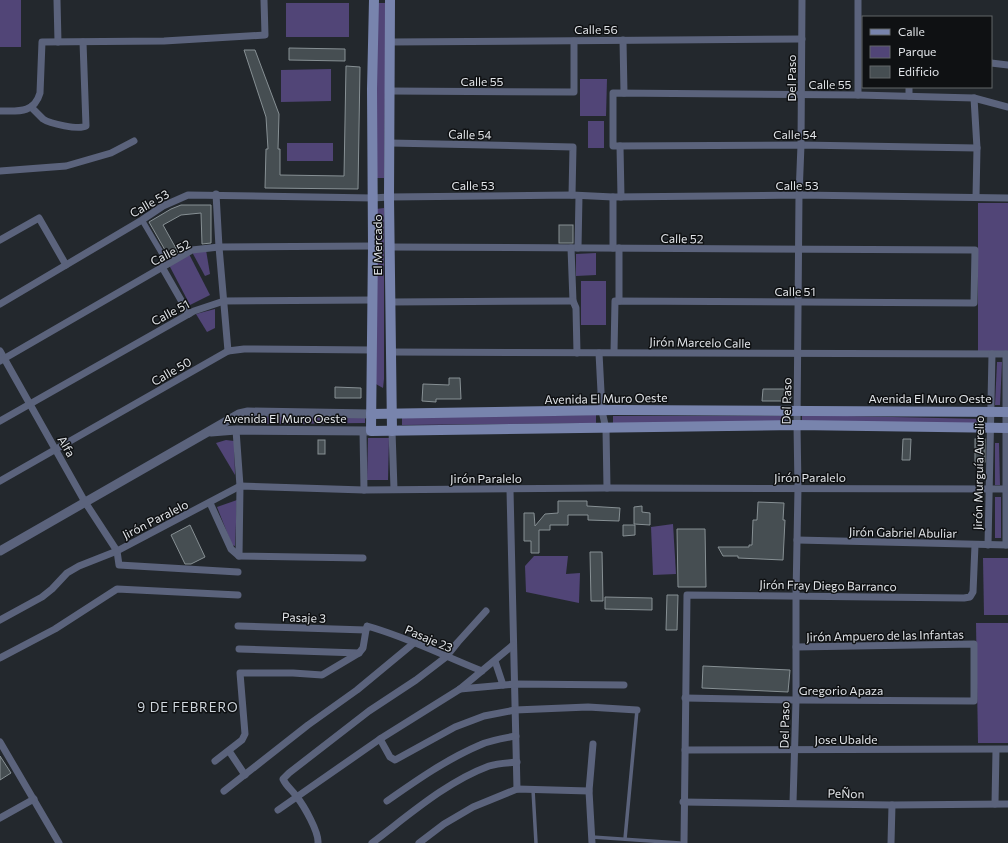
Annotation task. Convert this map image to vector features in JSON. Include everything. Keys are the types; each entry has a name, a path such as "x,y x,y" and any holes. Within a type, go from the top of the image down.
{"main road":[{"name":"El Mercado","path":"367,431 371,414 373,246 372,90 374,0"},
{"name":"El Mercado","path":"390,0 390,302 392,431"},
{"name":"Avenida El Muro Oeste","path":"371,414 614,410 1007,412"},
{"name":"Avenida El Muro Oeste","path":"367,431 606,429 797,425 1007,428"}],"street":[{"path":"57,0 58,42"},
{"path":"0,111 24,111 38,101 40,94 42,42 164,41 265,35 264,0"},
{"name":"Del Paso","path":"793,803 796,700 796,540 798,488 797,410 799,302 798,250 802,94 802,0"},
{"path":"858,0 861,61 858,95"},
{"name":"Calle 56","path":"390,42 802,39"},
{"path":"623,40 624,93"},
{"name":"Calle 55","path":"390,91 574,92 574,41"},
{"path":"31,107 44,120 81,128 86,126 83,42"},
{"path":"992,63 1008,65"},
{"path":"909,88 909,96"},
{"name":"Calle 55","path":"616,146 613,93 802,94 974,98 1008,107"},
{"path":"974,98 977,148 976,197"},
{"path":"0,171 66,166 111,153 134,141"},
{"name":"Calle 54","path":"390,143 573,147 572,195"},
{"name":"Calle 54","path":"616,146 801,145 977,148"},
{"path":"614,352 617,301 616,146"},
{"path":"216,194 228,351"},
{"name":"Calle 53","path":"0,304 142,220 162,206 188,195 216,194 373,198 390,196 572,195 617,197 799,195 1008,198"},
{"path":"577,352 576,308 573,301 574,248 579,196"},
{"path":"0,240 39,218 66,265"},
{"path":"142,220 189,314"},
{"name":"Calle 52","path":"2,360 192,250 219,248 373,246"},
{"name":"Calle 52","path":"390,247 975,250 974,303"},
{"name":"Calle 51","path":"0,421 189,314 224,301 372,300"},
{"path":"390,302 573,301"},
{"name":"Calle 51","path":"617,301 974,303"},
{"name":"Calle 50","path":"0,482 228,351 372,350"},
{"name":"Alfa","path":"0,351 2,360 30,404 85,502 117,551 119,565 238,572"},
{"name":"Jirón Marcelo Calle","path":"391,352 1007,354"},
{"path":"600,353 602,411 606,429 607,488"},
{"name":"Jirón Murguía Aurelio","path":"988,545 992,354"},
{"path":"1007,354 1007,545"},
{"name":"Avenida El Muro Oeste","path":"0,551 234,417 248,412 371,414"},
{"path":"236,430 240,486 239,556"},
{"name":"Avenida El Muro Oeste","path":"209,432 236,430 367,431"},
{"path":"364,490 367,431"},
{"name":"El Mercado","path":"392,431 394,489"},
{"name":"Jirón Paralelo","path":"0,620 42,597 67,573 79,566 117,551 240,486 364,490 510,490 607,488 1007,489"},
{"path":"510,490 517,789"},
{"path":"210,503 231,549 239,556 363,558"},
{"name":"Jirón Gabriel Abuliar","path":"796,540 1007,545"},
{"name":"Jirón Fray Diego Barranco","path":"685,698 686,595 970,597 973,592 975,545"},
{"path":"0,658 54,629 117,589 238,595"},
{"path":"318,843 318,836 297,797 285,784 283,779 369,711 416,680 446,657 486,611"},
{"name":"Pasaje 3","path":"238,626 366,628"},
{"path":"215,761 242,740 245,734 240,673 293,673 322,675 359,653 363,648 366,628"},
{"name":"Pasaje 23","path":"366,628 415,642 446,657 482,671"},
{"path":"224,791 308,725 357,690 415,642"},
{"name":"Jirón Ampuero de las Infantas","path":"796,647 974,644 974,701"},
{"path":"278,810 380,739 460,689 513,645"},
{"path":"239,649 359,653"},
{"path":"495,661 503,685"},
{"path":"460,689 515,684 624,685"},
{"path":"684,843 683,802 685,698"},
{"name":"Gregorio Apaza","path":"685,698 974,701"},
{"path":"380,739 390,757 395,760 455,727 484,716 515,710 588,707 637,710"},
{"path":"387,802 416,780 481,744 516,736"},
{"path":"0,742 59,843"},
{"path":"592,840 589,791 593,744"},
{"name":"Jose Ubalde","path":"685,750 1008,749"},
{"path":"995,804 996,750"},
{"path":"229,751 245,775"},
{"path":"372,843 453,784 472,773 491,765 517,762"},
{"path":"419,843 444,824 473,807 517,789 589,791"},
{"path":"0,818 34,799"},
{"name":"PeÑon","path":"683,802 892,805 1008,804"},
{"path":"892,805 892,843"}],"lane":[{"path":"625,840 637,710"},
{"path":"533,790 536,843"},
{"path":"592,840 680,843"}],"green space":[{"path":"0,0 21,0 21,47 0,47"},
{"path":"286,3 349,3 349,37 286,37"},
{"path":"377,3 386,3 384,178 375,178"},
{"path":"331,69 331,101 281,102 281,70"},
{"path":"580,79 607,79 606,116 580,116"},
{"path":"588,121 604,121 604,148 588,148"},
{"path":"287,143 333,143 333,161 287,161"},
{"path":"978,203 1008,203 1008,352 978,353"},
{"path":"384,208 383,388 374,383 376,209"},
{"path":"206,250 210,274 205,276 192,252"},
{"path":"596,253 596,275 576,276 576,254"},
{"path":"189,254 210,295 190,305 169,265"},
{"path":"581,281 606,281 606,325 581,325"},
{"path":"215,309 215,328 207,332 196,314"},
{"path":"997,362 1002,362 1000,405 995,405"},
{"path":"596,415 596,423 402,425 402,417"},
{"path":"802,415 984,419 984,425 802,421"},
{"path":"365,416 365,423 247,424 247,417"},
{"path":"613,416 786,416 786,423 613,423"},
{"path":"368,438 389,438 388,480 367,480"},
{"path":"226,440 234,441 235,475 216,443"},
{"path":"995,443 999,443 1000,485 995,485"},
{"path":"995,497 1001,497 1001,538 995,538"},
{"path":"237,500 235,546 232,545 217,507"},
{"path":"673,524 676,574 653,575 651,527"},
{"path":"534,556 568,556 566,574 580,573 579,603 526,592 525,566"},
{"path":"983,558 1008,558 1008,615 984,615"},
{"path":"976,623 1008,623 1008,743 978,743"}],"building":[{"path":"289,48 345,49 345,61 289,60"},
{"path":"244,50 255,50 279,114 278,149 280,149 280,175 344,176 346,66 360,67 358,189 265,188 266,149 268,149 266,117"},
{"path":"181,205 211,205 211,243 202,244 201,213 181,215 163,225 178,252 169,257 149,222"},
{"path":"559,225 573,225 573,243 559,243"},
{"path":"449,378 460,378 461,399 436,399 436,402 422,401 423,384 449,385"},
{"path":"335,387 361,388 361,398 335,398"},
{"path":"763,389 791,389 791,398 788,401 762,401"},
{"path":"903,439 911,439 910,460 902,460"},
{"path":"975,439 985,439 985,462 975,462"},
{"path":"318,440 325,440 325,454 318,454"},
{"path":"558,501 587,501 587,506 620,508 619,521 588,520 588,515 568,515 568,525 550,525 550,530 539,530 539,553 531,553 531,541 524,541 524,513 534,513 535,526 545,514 558,513"},
{"path":"758,502 784,503 783,520 785,520 783,560 723,556 718,547 749,547 749,545 752,545 753,520 757,520"},
{"path":"642,506 642,512 650,513 650,525 634,524 634,507"},
{"path":"190,525 205,557 191,564 185,564 171,535"},
{"path":"623,525 635,525 635,535 623,536"},
{"path":"677,529 705,529 706,587 678,587"},
{"path":"590,552 602,552 603,601 591,601"},
{"path":"667,595 678,595 677,630 666,630"},
{"path":"605,597 652,598 652,610 605,609"},
{"path":"703,666 790,670 788,692 702,688"},
{"path":"0,756 11,773 0,780"}],"district":[{"name":"9 DE FEBRERO","path":"188,707"}]}
